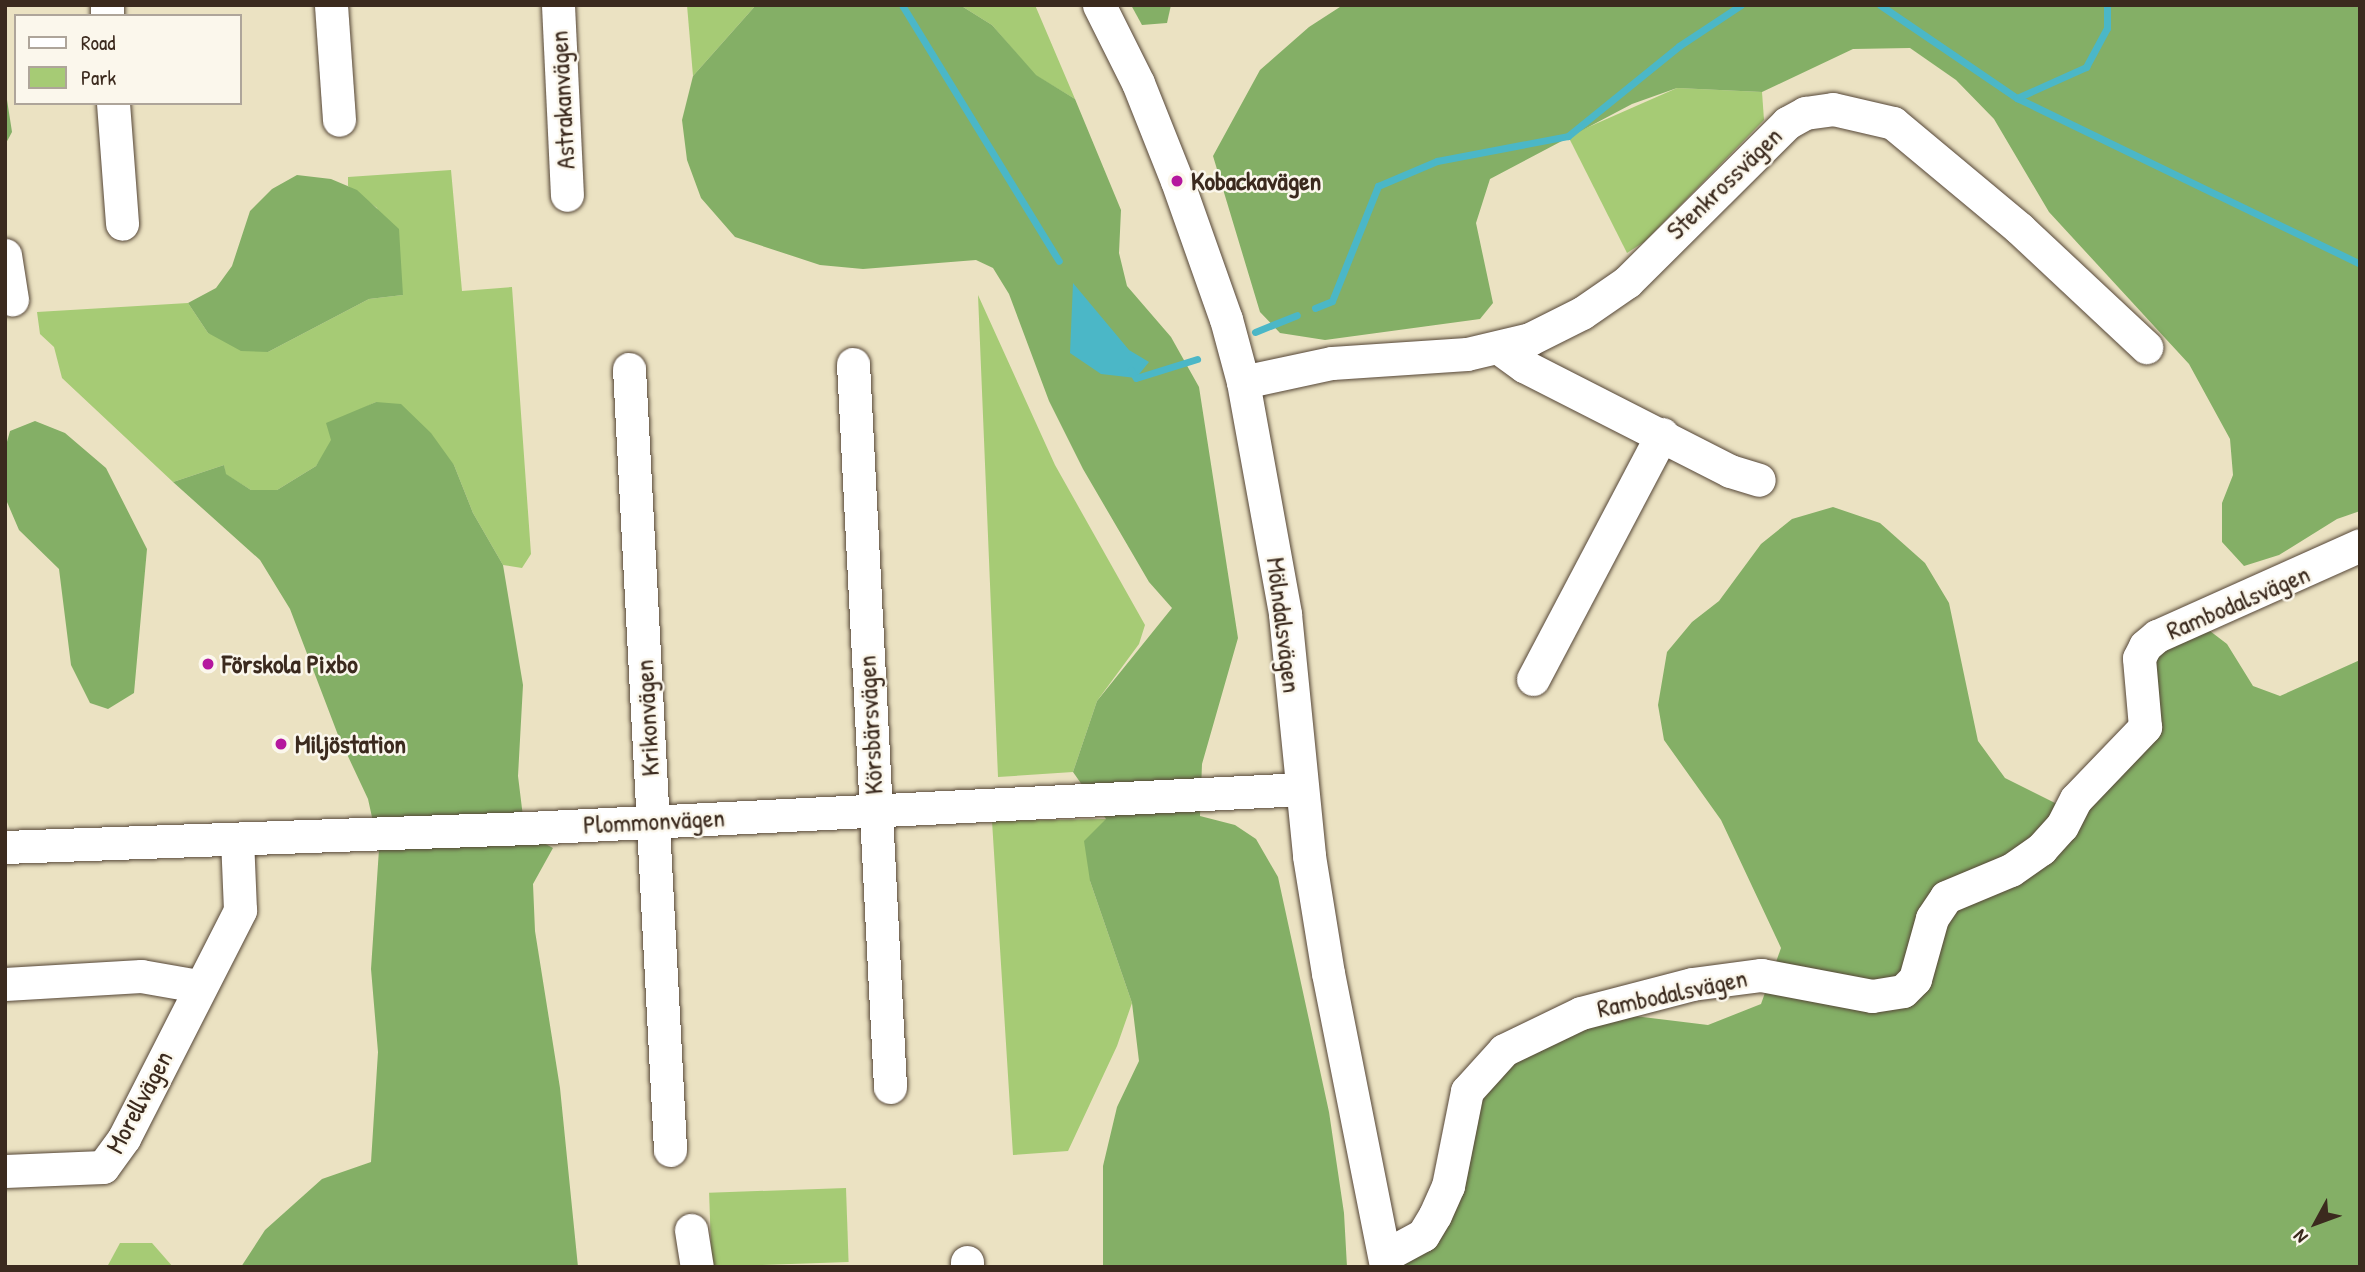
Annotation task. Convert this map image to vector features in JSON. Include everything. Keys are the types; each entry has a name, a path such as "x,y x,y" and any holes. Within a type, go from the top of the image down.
{"street":[{"path":"331,5 339,120"},
{"name":"Astrakanvägen","path":"558,5 567,195"},
{"name":"Mölndalsvägen","path":"1099,5 1138,83 1177,181 1226,319 1242,382 1285,614 1302,789 1328,973 1386,1261"},
{"path":"113,105 122,224"},
{"name":"Stenkrossvägen","path":"1242,382 1332,363 1499,348 1530,340 1582,313 1627,282 1763,141 1805,113 1832,109 1893,123 2020,229 2146,347"},
{"path":"5,255 12,299"},
{"path":"1499,348 1524,366 1730,471 1759,480"},
{"name":"Körsbärsvägen","path":"853,363 890,1087"},
{"name":"Krikonvägen","path":"629,369 670,1150"},
{"path":"1533,679 1662,434"},
{"name":"Rambodalsvägen","path":"1386,1261 1423,1235 1435,1215 1448,1186 1467,1091 1504,1050 1581,1013 1692,984 1761,975 1872,996 1903,991 1915,979 1932,919 1946,897 2011,870 2041,849 2062,826 2076,799 2145,727 2139,658 2146,646 2157,636 2360,545"},
{"name":"Plommonvägen","path":"5,847 652,822 1302,789"},
{"name":"Morellvägen","path":"5,1171 103,1167 124,1138 198,986 240,909 237,839"},
{"path":"5,984 141,976 198,986"},
{"path":"691,1230 697,1267"}],"green space":[{"path":"687,5 756,5 693,76"},
{"path":"756,5 960,5 992,25 1036,75 1075,99 1121,210 1119,253 1127,286 1171,337 1199,387 1238,638 1202,764 1200,816 1235,825 1256,839 1278,877 1329,1112 1344,1213 1347,1267 1103,1267 1103,1166 1117,1107 1139,1061 1132,1003 1090,881 1084,841 1106,819 1073,772 1097,701 1172,608 1149,582 1083,469 1049,401 1009,294 993,268 976,260 863,269 820,265 735,237 701,198 687,160 682,120 693,76"},
{"path":"960,5 1035,5 1075,99 1035,75 992,25"},
{"path":"1131,5 1171,5 1167,23 1142,25"},
{"path":"1343,5 2360,5 2360,511 2337,519 2279,555 2244,566 2222,542 2222,503 2233,475 2230,439 2189,364 2049,212 1994,119 1956,80 1910,48 1853,49 1762,92 1677,88 1632,104 1490,179 1476,223 1493,303 1480,319 1325,340 1280,333 1260,312 1213,156 1260,70 1309,27"},
{"path":"5,87 12,132 5,145"},
{"path":"1677,88 1762,92 1764,120 1644,242 1627,253 1568,136"},
{"path":"451,170 462,291 512,287 531,554 522,568 503,565 473,513 454,465 376,402 353,413 316,466 277,490 251,490 225,474 224,465 173,482 62,378 54,347 40,334 37,312 188,303 208,333 268,352 369,299 403,295 377,208 348,186 348,177"},
{"path":"297,175 331,179 357,190 399,229 403,295 369,299 268,352 241,351 208,333 188,303 216,288 232,266 250,211 272,189"},
{"path":"978,295 1055,465 1145,625 1139,644 1097,701 1073,772 998,777"},
{"path":"376,402 401,404 431,433 454,465 473,513 503,565 523,685 518,776 525,833 553,848 533,884 535,931 560,1088 578,1267 241,1267 265,1230 322,1179 371,1162 378,1052 371,969 379,849 368,799 338,735 290,609 260,560 173,482 224,465 226,474 251,490 277,490 316,466 331,440 326,423"},
{"path":"35,421 65,433 106,468 147,549 134,693 108,709 90,703 71,665 59,569 19,530 7,502 5,449 10,431"},
{"path":"1833,507 1880,523 1925,563 1949,603 1978,741 2005,778 2071,811 2112,765 2158,642 2193,630 2210,631 2227,644 2253,686 2280,696 2360,660 2360,1267 1402,1267 1401,1260 1436,1237 1458,1206 1468,1170 1464,1121 1491,1073 1618,1014 1708,1025 1761,1004 1781,948 1721,820 1664,740 1658,705 1667,652 1692,622 1719,601 1761,544 1792,519"},
{"path":"1106,819 1090,881 1132,1003 1117,1046 1068,1151 1013,1155 992,821"},
{"path":"846,1188 849,1262 712,1267 709,1193"},
{"path":"120,1243 152,1243 173,1267 107,1267"}],"water":[{"path":"1073,283 1129,350 1149,362 1136,378 1101,374 1070,353"}],"waterway":[{"path":"902,5 1059,261"},
{"path":"1315,308 1332,301 1378,186 1437,161 1568,136 1679,46 1741,5"},
{"path":"1880,5 2017,98 2360,264"},
{"path":"2017,98 2086,67 2107,28 2107,5"},
{"path":"1255,332 1297,315"},
{"path":"1131,370 1136,378 1197,359"}],"place":[{"name":"Kobackavägen","path":"1177,181"},
{"name":"Förskola Pixbo","path":"208,664"},
{"name":"Miljöstation","path":"281,744"}]}
